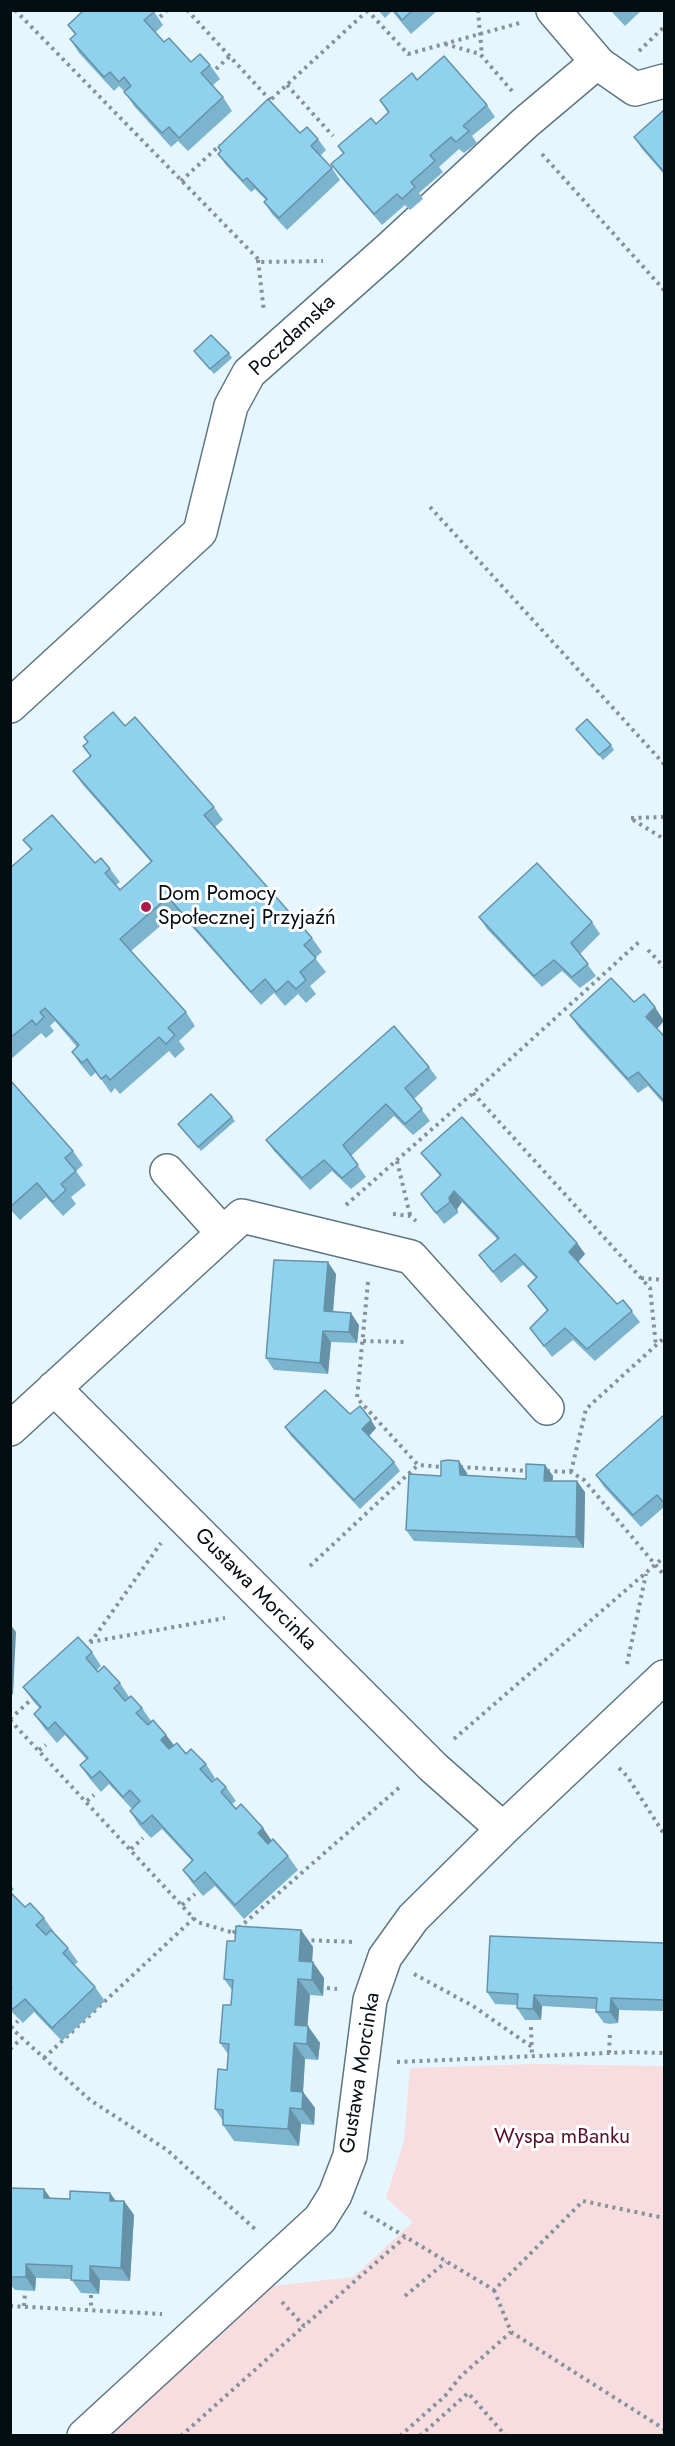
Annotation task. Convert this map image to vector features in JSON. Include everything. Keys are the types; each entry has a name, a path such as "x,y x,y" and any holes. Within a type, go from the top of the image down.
{"street":[{"path":"542,15 598,64 635,89 664,81"},
{"name":"Poczdamska","path":"10,706 200,532 231,406 249,373 390,248 518,113 598,64"},
{"path":"167,1171 223,1233"},
{"path":"10,1429 242,1216 411,1257 547,1408"},
{"name":"Gustawa Morcinka","path":"54,1388 428,1762 503,1829"},
{"name":"Gustawa Morcinka","path":"84,2436 320,2219 335,2195 350,2156 370,2000 385,1957 413,1918 594,1744 657,1691"}],"path":[{"path":"15,10 261,262 326,261"},
{"path":"160,17 167,10"},
{"path":"187,10 270,100"},
{"path":"478,10 482,56 518,113 664,290"},
{"path":"262,107 367,11 408,54 542,15"},
{"path":"445,44 482,56"},
{"path":"216,69 230,56"},
{"path":"287,85 333,136"},
{"path":"181,181 222,144"},
{"path":"258,259 265,322 282,342"},
{"path":"430,507 664,764"},
{"path":"664,817 630,818 664,839"},
{"path":"341,1209 473,1094 640,942"},
{"path":"648,950 664,967"},
{"path":"473,1094 650,1288 656,1346"},
{"path":"397,1161 410,1216"},
{"path":"369,1273 357,1398 418,1466"},
{"path":"641,1278 664,1280"},
{"path":"571,1472 586,1409 664,1338"},
{"path":"363,1341 407,1342"},
{"path":"310,1566 418,1466 571,1472 584,1480 664,1575"},
{"path":"81,1650 158,1546 185,1521"},
{"path":"232,1933 664,1557"},
{"path":"646,1574 625,1670 657,1691"},
{"path":"88,1643 225,1618"},
{"path":"42,1689 10,1720 197,1922 239,1935"},
{"path":"594,1744 627,1776 664,1833"},
{"path":"39,1750 46,1745"},
{"path":"87,1801 94,1795"},
{"path":"131,1850 143,1838"},
{"path":"182,1905 195,1894"},
{"path":"44,2058 194,1918"},
{"path":"293,1939 344,1941"},
{"path":"385,1957 473,2006 532,2047"},
{"path":"327,1988 338,1989"},
{"path":"18,2021 11,2028 90,2100 168,2150 261,2235"},
{"path":"531,2027 532,2057"},
{"path":"609,2053 610,2031"},
{"path":"10,2049 22,2038"},
{"path":"363,2062 664,2053"},
{"path":"335,2195 494,2290 511,2332 664,2429"},
{"path":"494,2290 583,2201 664,2218"},
{"path":"182,2436 405,2237"},
{"path":"405,2296 447,2262"},
{"path":"258,2275 304,2326"},
{"path":"24,2306 25,2293"},
{"path":"91,2295 91,2309"},
{"path":"10,2306 162,2314"},
{"path":"400,2436 445,2396 461,2376 511,2332"},
{"path":"420,2436 468,2393 506,2436"}],"green space":[{"name":"Wyspa mBanku","path":"535,2064 664,2066 664,2435 93,2436 265,2287 353,2277 413,2222 386,2198 404,2141 410,2068"}],"building":[{"path":"84,10 153,10 154,12 144,20 164,42 169,38 191,62 200,54 210,65 201,73 223,97 179,138 169,127 162,133 124,92 131,86 124,77 119,82 110,72 104,77 70,39 76,34 68,25"},
{"path":"394,10 413,10 402,20"},
{"path":"444,56 487,105 463,126 469,131 456,142 451,137 430,155 435,161 411,182 415,187 402,199 397,194 374,214 331,164 344,153 338,146 371,118 376,124 389,112 380,100 412,73 417,80"},
{"path":"268,99 300,133 307,127 318,139 311,146 332,168 279,218 264,202 267,199 247,178 243,181 218,154 221,151 218,147"},
{"path":"664,110 664,172 634,137"},
{"path":"211,335 229,353 210,369 194,351"},
{"name":"Dom Pomocy Społecznej Przyjaźń","path":"113,712 125,726 135,717 214,807 204,815 312,938 304,945 316,958 300,972 306,980 296,989 288,981 276,992 265,979 251,992 168,897 120,939 186,1012 168,1028 175,1035 166,1044 159,1037 110,1080 106,1075 101,1079 87,1059 82,1063 72,1052 79,1045 45,1008 40,1012 44,1017 36,1025 32,1020 10,1038 10,868 32,849 23,840 52,815 95,863 101,858 110,869 105,873 120,890 152,861 73,771 91,756 83,746 88,742 84,737"},
{"path":"587,719 611,745 599,755 576,729"},
{"path":"537,863 592,922 571,943 588,964 572,977 554,960 534,976 479,917"},
{"path":"611,978 634,1002 644,994 655,1007 646,1017 664,1036 664,1101 638,1072 628,1079 570,1015"},
{"path":"394,1026 429,1067 405,1088 422,1109 405,1124 386,1104 343,1145 358,1165 342,1178 324,1160 302,1178 266,1140"},
{"path":"10,1080 73,1151 65,1158 76,1171 61,1184 66,1190 53,1202 37,1183 10,1207"},
{"path":"211,1094 232,1117 198,1147 178,1124"},
{"path":"462,1117 577,1243 569,1252 617,1304 623,1300 632,1311 587,1349 565,1328 544,1346 530,1328 548,1310 528,1286 537,1277 515,1254 493,1272 479,1255 499,1238 454,1191 449,1198 450,1202 436,1213 421,1194 441,1175 421,1153"},
{"path":"274,1260 328,1262 324,1311 351,1313 349,1332 323,1331 320,1363 266,1358"},
{"path":"325,1390 350,1414 360,1406 371,1420 362,1429 394,1462 354,1500 285,1427"},
{"path":"664,1415 664,1503 657,1495 633,1515 596,1475"},
{"path":"441,1461 459,1461 460,1475 526,1479 526,1464 545,1465 544,1481 577,1481 576,1537 406,1530 409,1474 441,1476"},
{"path":"78,1637 92,1652 86,1658 98,1672 104,1666 120,1683 114,1688 125,1701 131,1696 142,1708 136,1713 148,1725 153,1720 166,1735 161,1740 169,1749 177,1743 186,1754 191,1749 206,1764 200,1769 212,1782 217,1778 226,1787 221,1792 236,1809 241,1804 263,1828 258,1833 268,1844 273,1839 288,1856 235,1905 205,1872 194,1882 183,1870 193,1860 152,1815 142,1824 130,1811 140,1801 130,1790 123,1797 100,1771 92,1778 80,1765 88,1758 55,1722 48,1729 34,1714 41,1707 23,1687"},
{"path":"10,1892 25,1907 30,1903 44,1918 36,1925 46,1935 51,1930 68,1948 63,1953 95,1987 52,2028 25,1999 13,2009 10,2006 10,1989 12,1988 10,1986"},
{"path":"236,1926 301,1930 299,1961 313,1962 312,1980 298,1979 295,2025 308,2026 307,2044 294,2043 291,2091 303,2092 302,2109 290,2108 288,2129 223,2125 223,2110 215,2109 218,2069 227,2070 229,2044 220,2043 223,2005 231,2005 233,1980 224,1979 227,1941 235,1941"},
{"path":"490,1936 664,1943 664,2000 611,1998 610,2012 596,2012 597,1998 534,1995 533,2009 517,2008 518,1994 487,1992"},
{"path":"10,2188 44,2189 44,2198 70,2199 70,2191 110,2193 110,2201 124,2201 121,2268 90,2266 90,2281 71,2280 72,2266 26,2264 26,2277 10,2277"}],"place":[{"name":"Dom Pomocy Społecznej Przyjaźń","path":"146,907"}]}
